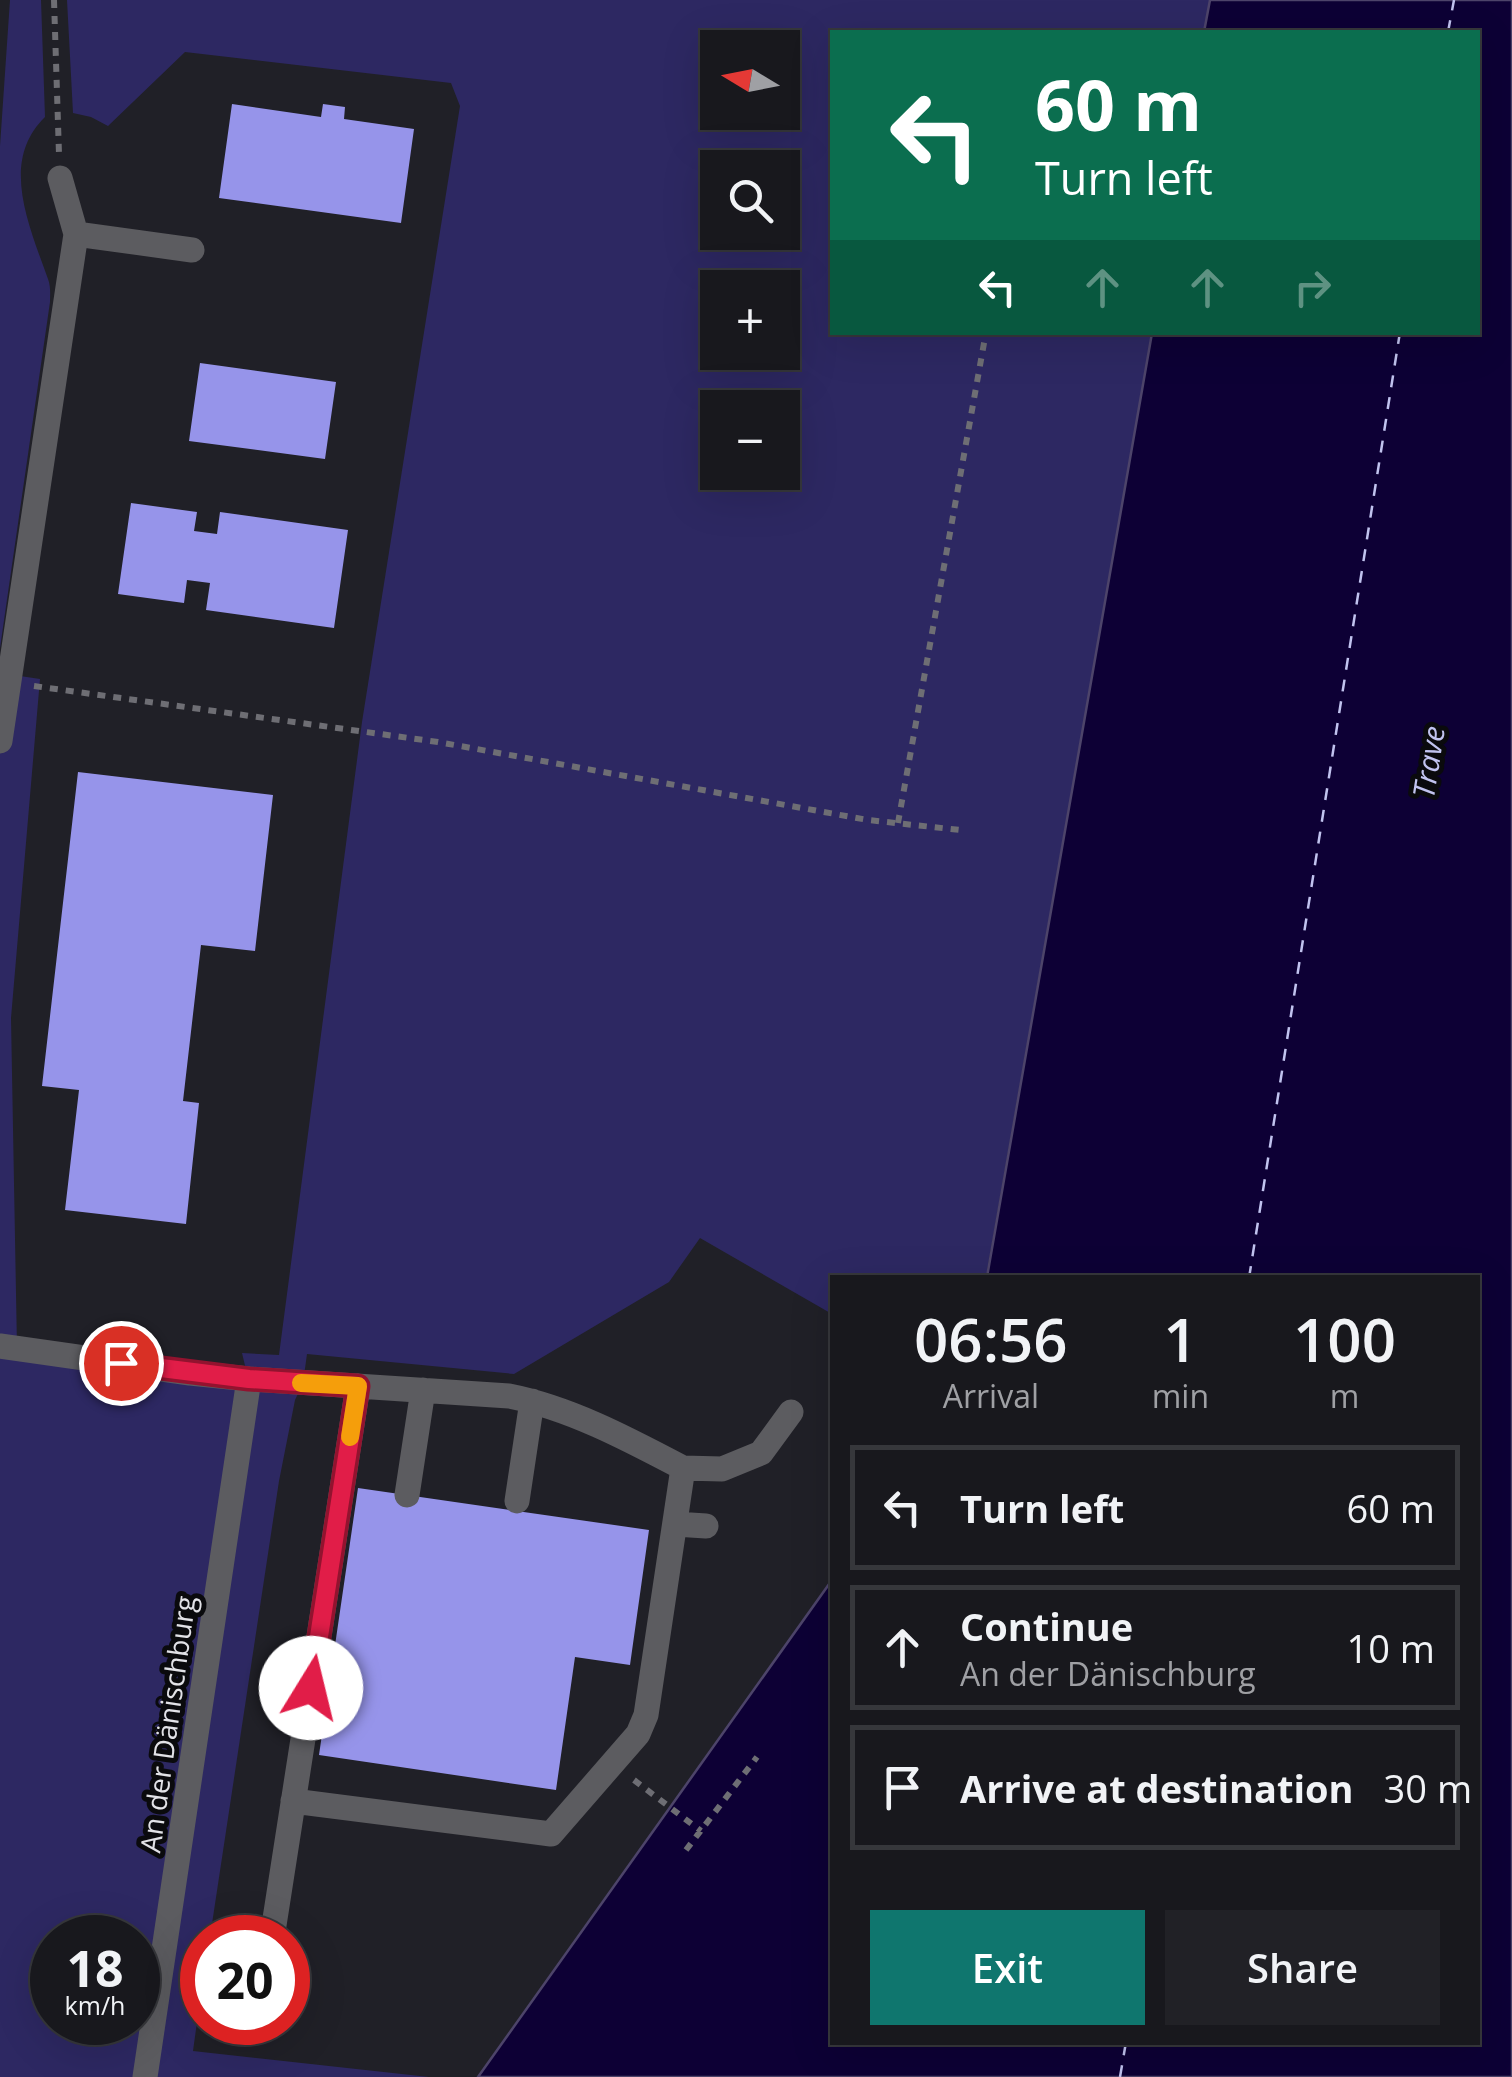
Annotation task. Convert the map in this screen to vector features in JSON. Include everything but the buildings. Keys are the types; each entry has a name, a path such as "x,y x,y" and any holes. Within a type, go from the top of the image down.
{"street":[{"path":"0,741 76,234 60,178"},
{"path":"76,234 192,250"},
{"path":"0,1346 249,1379 509,1396 626,1437 683,1468 722,1469 761,1453 790,1412"},
{"name":"An der Dänischburg","path":"145,2077 249,1379"},
{"path":"276,1915 358,1386"},
{"path":"407,1495 423,1390"},
{"path":"516,1501 532,1401"},
{"path":"294,1802 552,1834 638,1734 646,1715 683,1468"},
{"path":"675,1524 706,1526"}],"path":[{"path":"54,0 60,178"},
{"path":"898,823 985,335"},
{"path":"8,682 438,742 868,820 960,830"},
{"path":"686,1850 758,1757"},
{"path":"633,1779 701,1831"}],"shaded area":[{"path":"10,0 41,0 45,117 31,134 21,173 26,215 49,282 50,302 0,648 0,146"},
{"path":"67,0 1210,0 1204,30 830,30 830,335 1152,335 986,1275 830,1275 830,1313 700,1238 669,1282 514,1374 307,1354 279,1481 213,1915 180,1915 180,2045 194,2045 193,2051 429,2077 0,2077 0,673 40,679 11,1018 17,1348 248,1378 242,1353 279,1355 362,722 460,106 451,83 185,52 108,126 73,113"}],"water":[{"name":"Trave","path":"1210,0 1512,0 1512,2077 478,2077 830,1583 830,2045 1480,2045 1480,1275 987,1275 1152,335 1480,335 1480,30 1204,30"}],"ferry route":[{"path":"1448,30 1454,0"},
{"path":"1249,1275 1400,335"},
{"path":"1120,2077 1125,2045"}],"slow traffic":[{"path":"301,1383 358,1386 350,1437"}],"route":[{"path":"121,1363 249,1379 358,1386 311,1688"}]}
